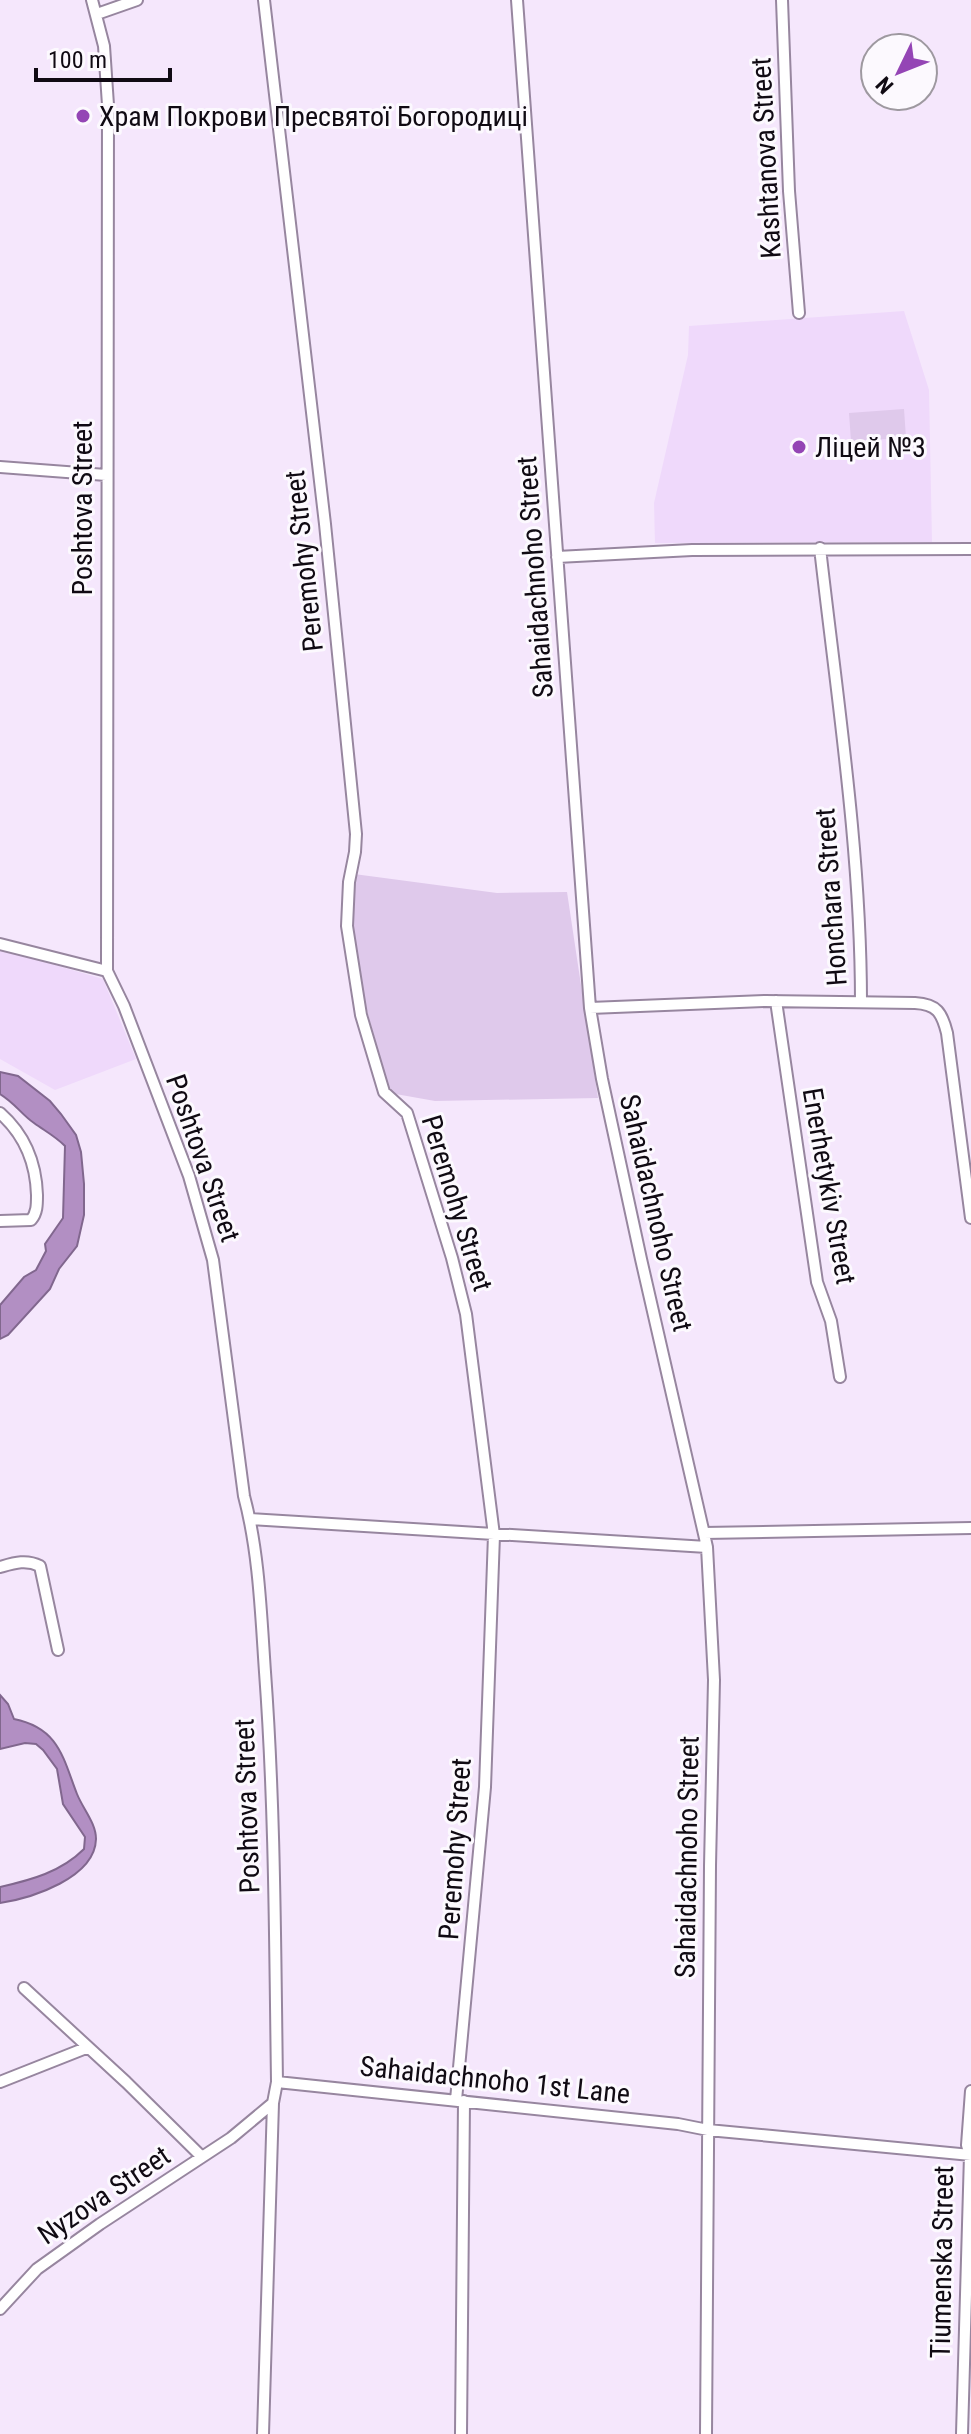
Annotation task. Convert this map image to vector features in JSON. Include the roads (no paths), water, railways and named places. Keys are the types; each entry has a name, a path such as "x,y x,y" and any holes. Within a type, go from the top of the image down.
{"street":[{"name":"Poshtova Street","path":"92,0 104,46 108,105 107,971 124,1006 189,1176 213,1260 244,1496 250,1519 269,1729 277,2082 273,2103 263,2434"},
{"path":"97,14 137,0"},
{"name":"Peremohy Street","path":"264,0 325,524 356,834 347,926 361,1015 368,1029 373,1057 384,1092 407,1113 439,1211 463,1300 494,1535 485,1787 460,2100 461,2434"},
{"name":"Sahaidachnoho Street","path":"517,0 590,1008 637,1244 707,1547 714,1680 706,2434"},
{"name":"Kashtanova Street","path":"782,0 789,191 799,313"},
{"path":"0,467 106,475"},
{"name":"Honchara Street","path":"820,548 852,834 861,949 861,1002 925,1003 943,1015 971,1218"},
{"path":"557,557 692,550 971,549"},
{"path":"0,944 107,971"},
{"path":"590,1008 776,1001 861,1002"},
{"name":"Enerhetykiv Street","path":"776,1001 817,1282 831,1321 840,1377"},
{"path":"0,1113 27,1146 36,1173 37,1203 35,1216 31,1220 0,1221"},
{"path":"250,1519 707,1547"},
{"path":"704,1533 971,1528"},
{"path":"0,1567 21,1562 40,1566 58,1650"},
{"name":"Nyzova Street","path":"24,1988 202,2157"},
{"path":"0,2082 86,2048"},
{"name":"Sahaidachnoho 1st Lane","path":"277,2082 678,2124 708,2130 970,2155"},
{"name":"Tiumenska Street","path":"962,2434 970,2155 967,2145 971,2091"},
{"name":"Nyzova Street","path":"0,2309 37,2269 231,2138 273,2103"}],"place":[{"name":"Храм Покрови Пресвятої Богородиці","path":"83,116"},
{"name":"Ліцей №3","path":"799,447"}]}
